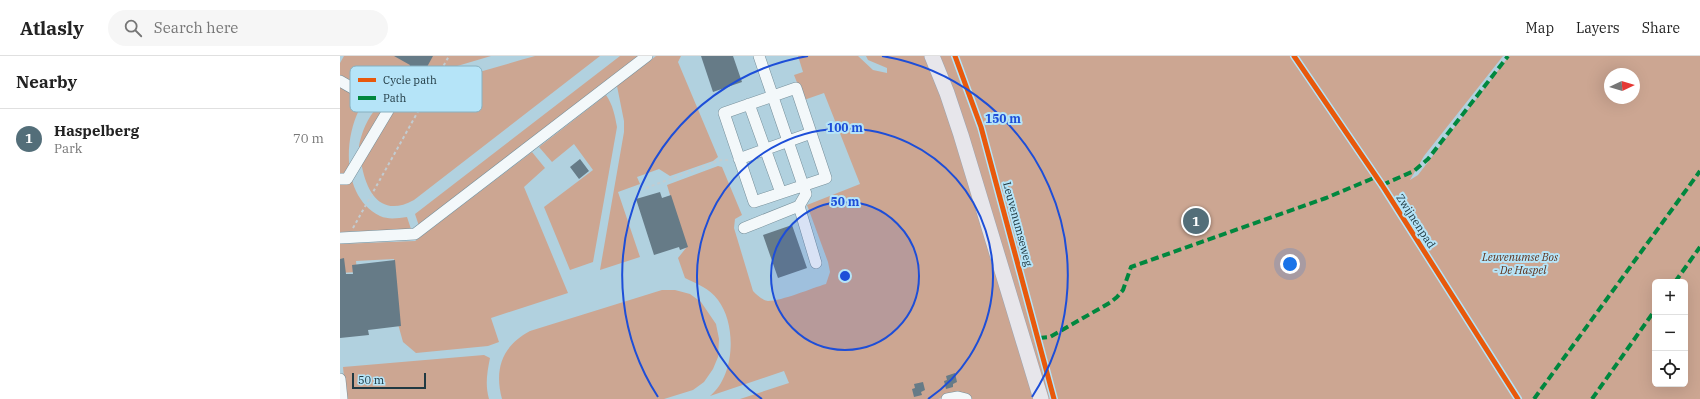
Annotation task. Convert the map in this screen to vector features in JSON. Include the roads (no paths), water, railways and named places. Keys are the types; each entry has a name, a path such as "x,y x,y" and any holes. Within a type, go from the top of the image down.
{"main road":[{"path":"932,56 947,93 961,135 1041,399"}],"lane":[{"path":"344,238 415,234 647,56"},
{"path":"744,228 799,206 806,194 759,56"},
{"path":"340,81 350,87"},
{"path":"796,88 826,178 754,202 724,113 749,104 796,88"},
{"path":"749,104 781,193"},
{"path":"340,179 347,179 387,112"},
{"path":"739,159 811,132"},
{"path":"799,206 816,263"},
{"path":"340,379 342,399"},
{"path":"947,399 958,397 966,399"}],"place":[{"name":"Haspelberg","path":"1196,221"}],"park label":[{"name":"Leuvenumse Bos - De Haspel","path":"1520,263"}]}
